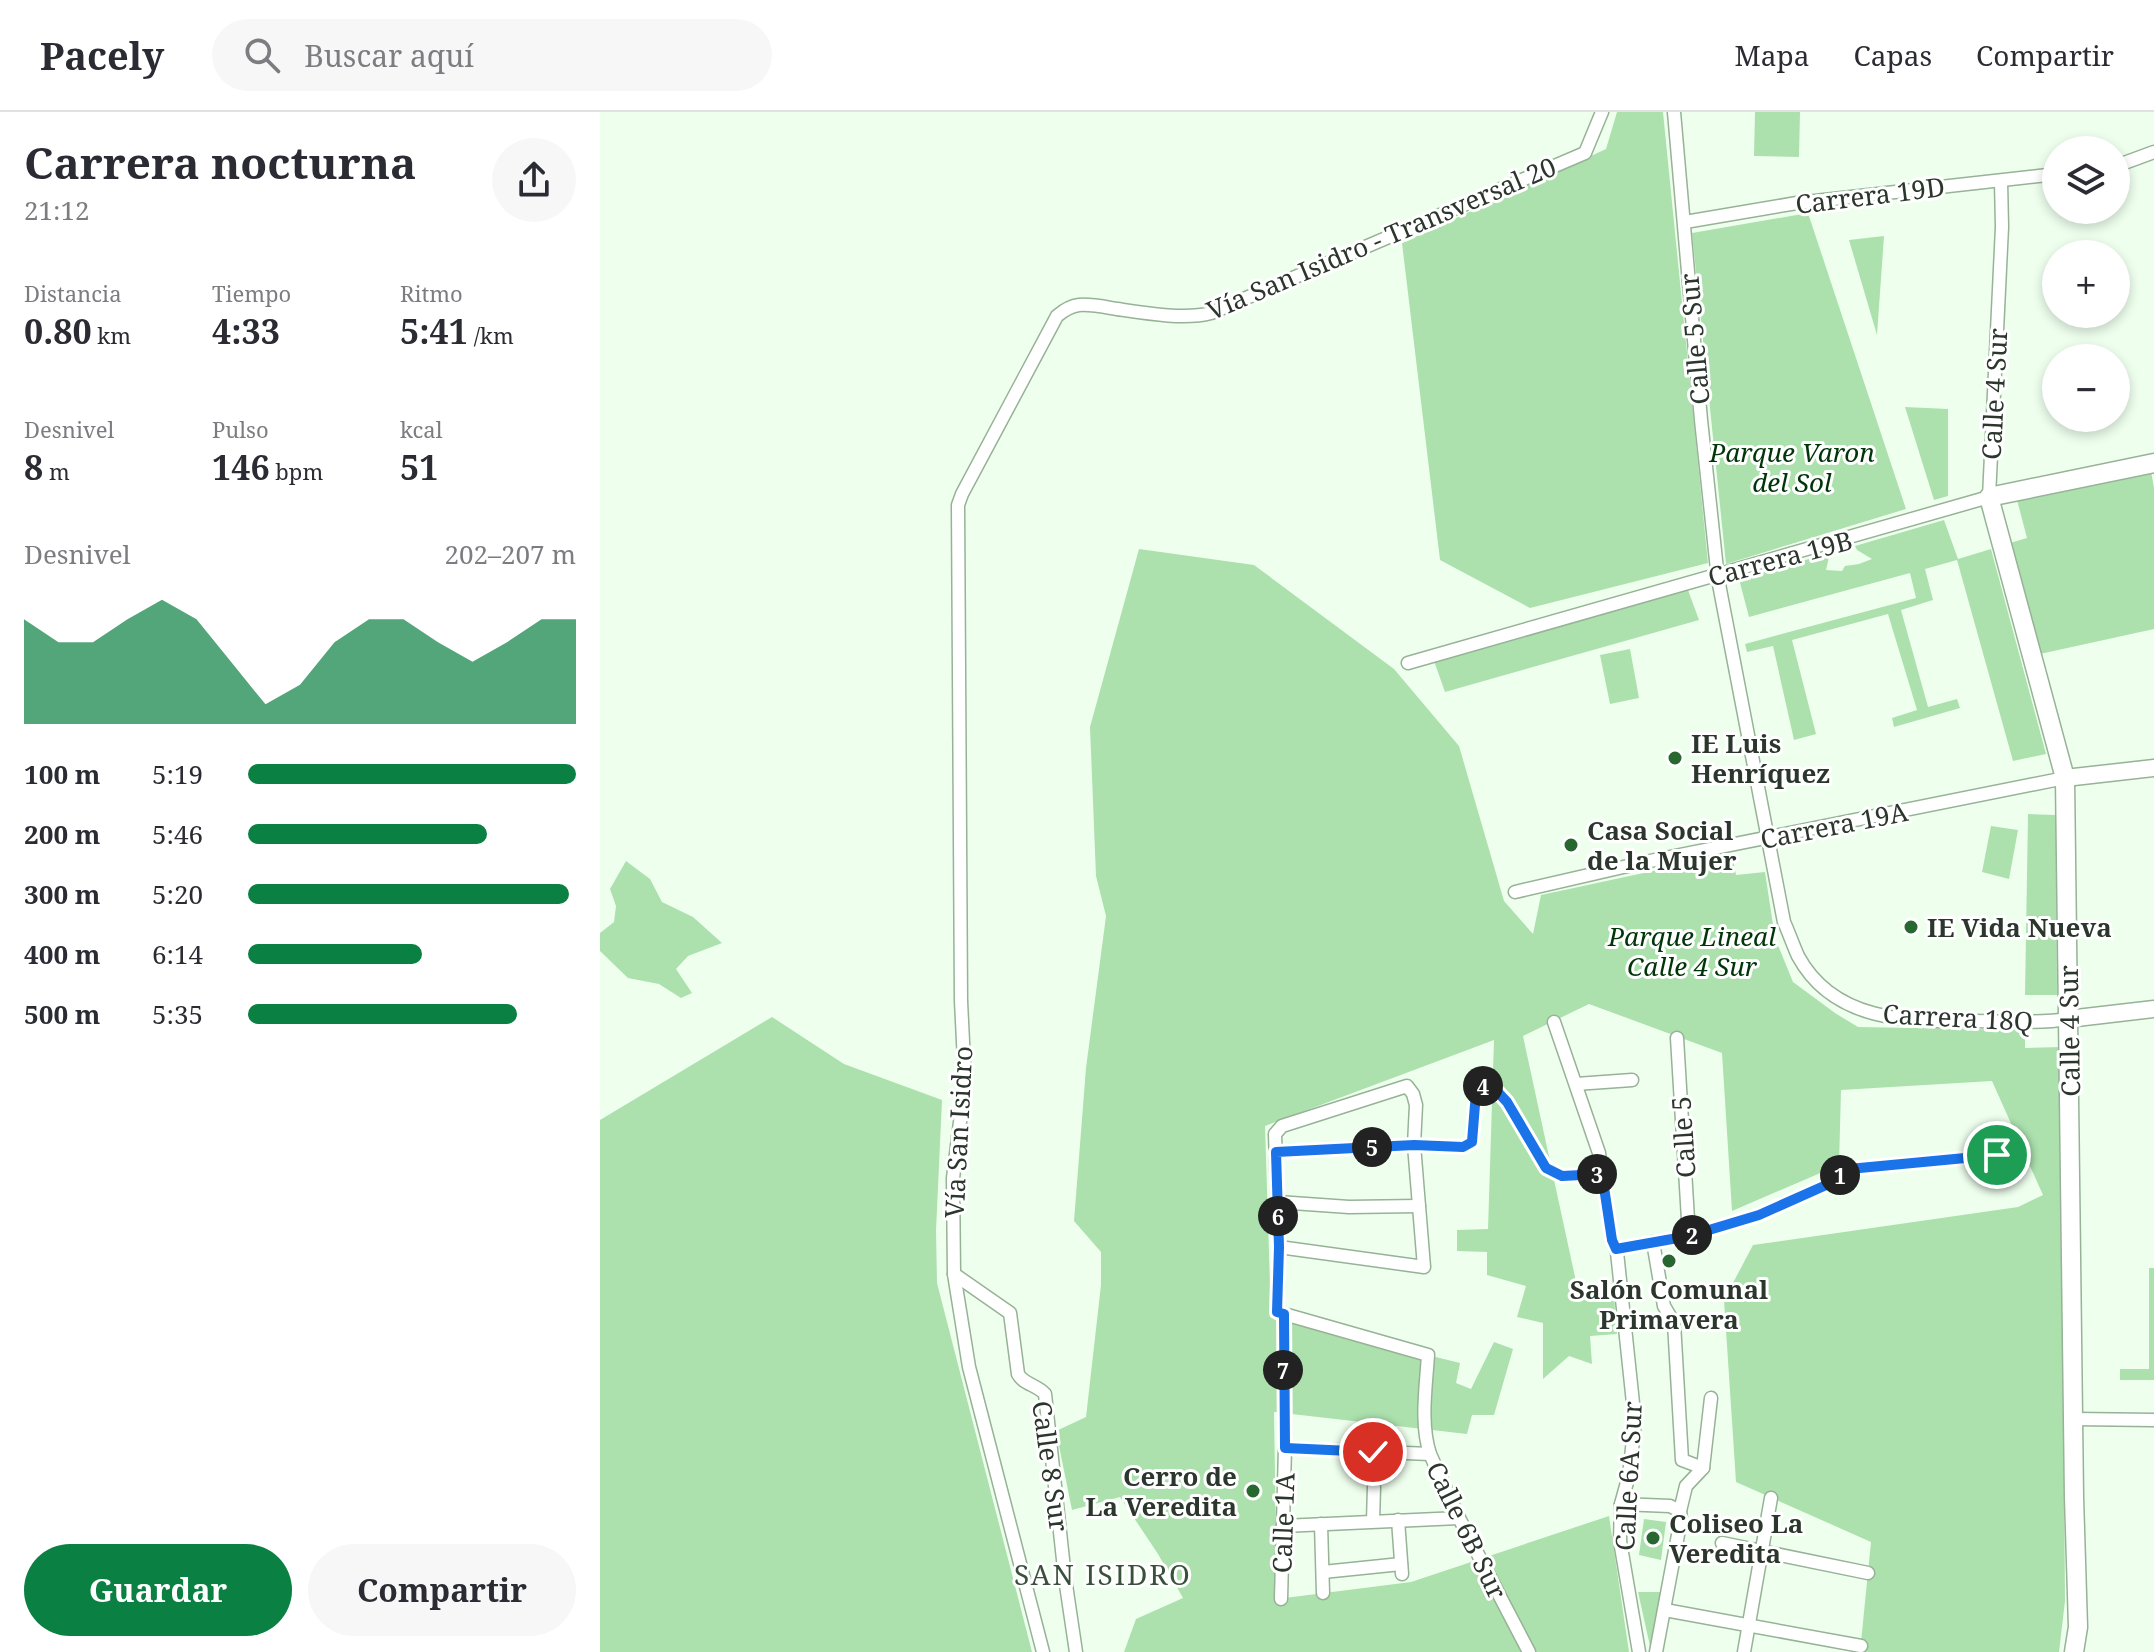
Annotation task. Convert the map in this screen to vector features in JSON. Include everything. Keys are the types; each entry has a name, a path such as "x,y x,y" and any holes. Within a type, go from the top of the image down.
{"main road":[{"name":"Carrera 19B","path":"1989,497 2154,463"},
{"name":"Calle 4 Sur","path":"1989,497 2065,778 2078,1627 2074,1652"}],"street":[{"name":"Vía San Isidro - Transversal 20","path":"958,505 1057,316 1066,309 1077,305 1141,312 1211,313 1585,153 1602,112"},
{"name":"Calle 5 Sur","path":"1674,112 1717,575 1784,922 1798,956 1813,977 1831,994 1857,1010"},
{"path":"2130,161 2154,152"},
{"name":"Carrera 19D","path":"1685,222 1797,203 2042,176"},
{"name":"Calle 4 Sur","path":"1989,497 2002,227 2001,181"},
{"name":"Carrera 19B","path":"1408,663 1989,497"},
{"name":"Vía San Isidro","path":"958,505 961,987 965,1082 953,1178 954,1274 972,1380 1043,1652"},
{"name":"Carrera 19A","path":"1515,892 2065,778 2154,768"},
{"name":"Carrera 18Q","path":"1857,1010 1889,1018 1946,1021 2068,1019 2154,1009"},
{"name":"Calle 6A Sur","path":"1554,1022 1590,1121 1616,1249 1626,1322 1635,1422 1629,1475 1621,1504 1620,1541 1639,1652"},
{"name":"Calle 5","path":"1677,1038 1689,1236"},
{"path":"1576,1084 1632,1080"},
{"name":"Calle 1A","path":"1281,1599 1285,1448 1275,1134 1282,1126 1407,1086 1416,1105 1414,1145"},
{"path":"1276,1152 1414,1145 1463,1147 1472,1142 1476,1092 1483,1086 1493,1087 1507,1102 1546,1168 1562,1176 1602,1174"},
{"path":"1279,1247 1424,1267 1414,1145"},
{"path":"1616,1249 1689,1236 1759,1215 1824,1186 1849,1169 1997,1155"},
{"path":"1278,1202 1349,1207 1419,1206"},
{"path":"1653,1242 1664,1306 1674,1323 1682,1460 1703,1468"},
{"name":"Calle 8 Sur","path":"954,1274 1010,1313 1020,1379 1039,1387 1045,1394 1076,1652"},
{"name":"Calle 6B Sur","path":"1280,1313 1428,1355 1426,1443 1459,1518 1529,1652"},
{"path":"1656,1652 1686,1486 1703,1468 1711,1398"},
{"path":"2074,1419 2154,1420"},
{"path":"1285,1448 1430,1454"},
{"path":"1373,1521 1374,1487"},
{"path":"1744,1652 1771,1498"},
{"path":"1621,1504 1670,1506 1680,1511"},
{"path":"1283,1526 1459,1518"},
{"path":"1323,1572 1402,1569 1398,1520"},
{"path":"1321,1524 1323,1593"},
{"path":"1722,1543 1868,1573"},
{"path":"1665,1610 1861,1646"}],"green space":[{"path":"1617,112 1663,112 1708,563 1530,608 1440,560 1402,243 1606,149"},
{"path":"1755,112 1800,112 1799,157 1754,156"},
{"name":"Parque Varon del Sol","path":"1808,213 1906,509 1726,564 1692,233"},
{"path":"1884,236 1877,335 1849,240"},
{"path":"1905,407 1948,409 1948,496 1934,500"},
{"path":"2151,471 2154,488 2154,629 2040,654 2010,543 2027,538 2017,500"},
{"path":"1944,520 1958,559 1991,549 2046,754 2013,761 1957,560 1925,569 1933,600 1901,610 1928,707 1957,699 1960,708 1894,727 1892,718 1917,710 1888,614 1792,640 1816,734 1794,740 1773,646 1747,652 1745,644 1916,598 1910,573 1749,617 1739,579 1830,553 1826,570 1842,571 1845,566 1872,559 1855,546"},
{"name":"Parque Lineal Calle 4 Sur","path":"1139,549 1254,565 1394,669 1459,746 1504,901 1533,934 1541,895 1732,854 1736,875 1765,872 1775,938 1793,982 1858,1027 2025,1030 2025,1048 2061,1047 2065,1601 2059,1652 1860,1652 1871,1542 1736,1482 1724,1300 1753,1245 2018,1207 2043,1195 1992,1081 1841,1090 1839,1165 1732,1211 1722,1053 1589,1004 1523,1036 1580,1300 1614,1296 1617,1334 1590,1336 1592,1364 1569,1356 1543,1379 1543,1323 1517,1317 1526,1286 1487,1275 1487,1252 1457,1251 1457,1230 1488,1229 1494,1040 1265,1126 1271,1316 1460,1363 1456,1383 1471,1389 1494,1342 1513,1349 1494,1415 1472,1415 1467,1434 1274,1412 1277,1599 1411,1582 1609,1516 1629,1652 1124,1652 1136,1619 1183,1598 1120,1497 1072,1510 1056,1431 1086,1417 1101,1285 1101,1252 1074,1221 1086,1068 1106,916 1096,876 1090,727"},
{"path":"1688,590 1699,620 1445,692 1434,661"},
{"path":"1630,649 1639,698 1610,704 1600,655"},
{"path":"2028,814 2056,815 2057,995 2025,995"},
{"path":"1991,826 2018,830 2009,879 1982,872"},
{"path":"626,861 650,879 662,902 693,917 722,943 688,956 676,969 692,993 681,998 659,984 628,978 600,951 600,933 614,922 616,906 610,889"},
{"path":"772,1017 844,1064 942,1100 936,1231 937,1283 1032,1652 600,1652 600,1120"},
{"path":"2149,1268 2154,1268 2154,1380 2120,1380 2120,1369 2149,1369"},
{"name":"Coliseo La Veredita","path":"1644,1519 1666,1522 1661,1560 1639,1555"},
{"path":"1638,1592 1661,1592 1650,1646"}],"place":[{"name":"IE Luis Henríquez","path":"1675,758"},
{"name":"Casa Social de la Mujer","path":"1571,845"},
{"name":"IE Vida Nueva","path":"1911,927"},
{"name":"Salón Comunal Primavera","path":"1669,1261"},
{"name":"Cerro de La Veredita","path":"1253,1491"},
{"name":"Coliseo La Veredita","path":"1653,1538"}],"district":[{"name":"SAN ISIDRO","path":"1103,1574"}],"route":[{"path":"1373,1452 1285,1448 1284,1314 1277,1312 1279,1247 1276,1152 1414,1145 1463,1147 1472,1142 1476,1092 1483,1086 1493,1087 1507,1102 1546,1168 1562,1176 1602,1174 1616,1249 1689,1236 1759,1215 1824,1186 1849,1169 1997,1155"}]}
